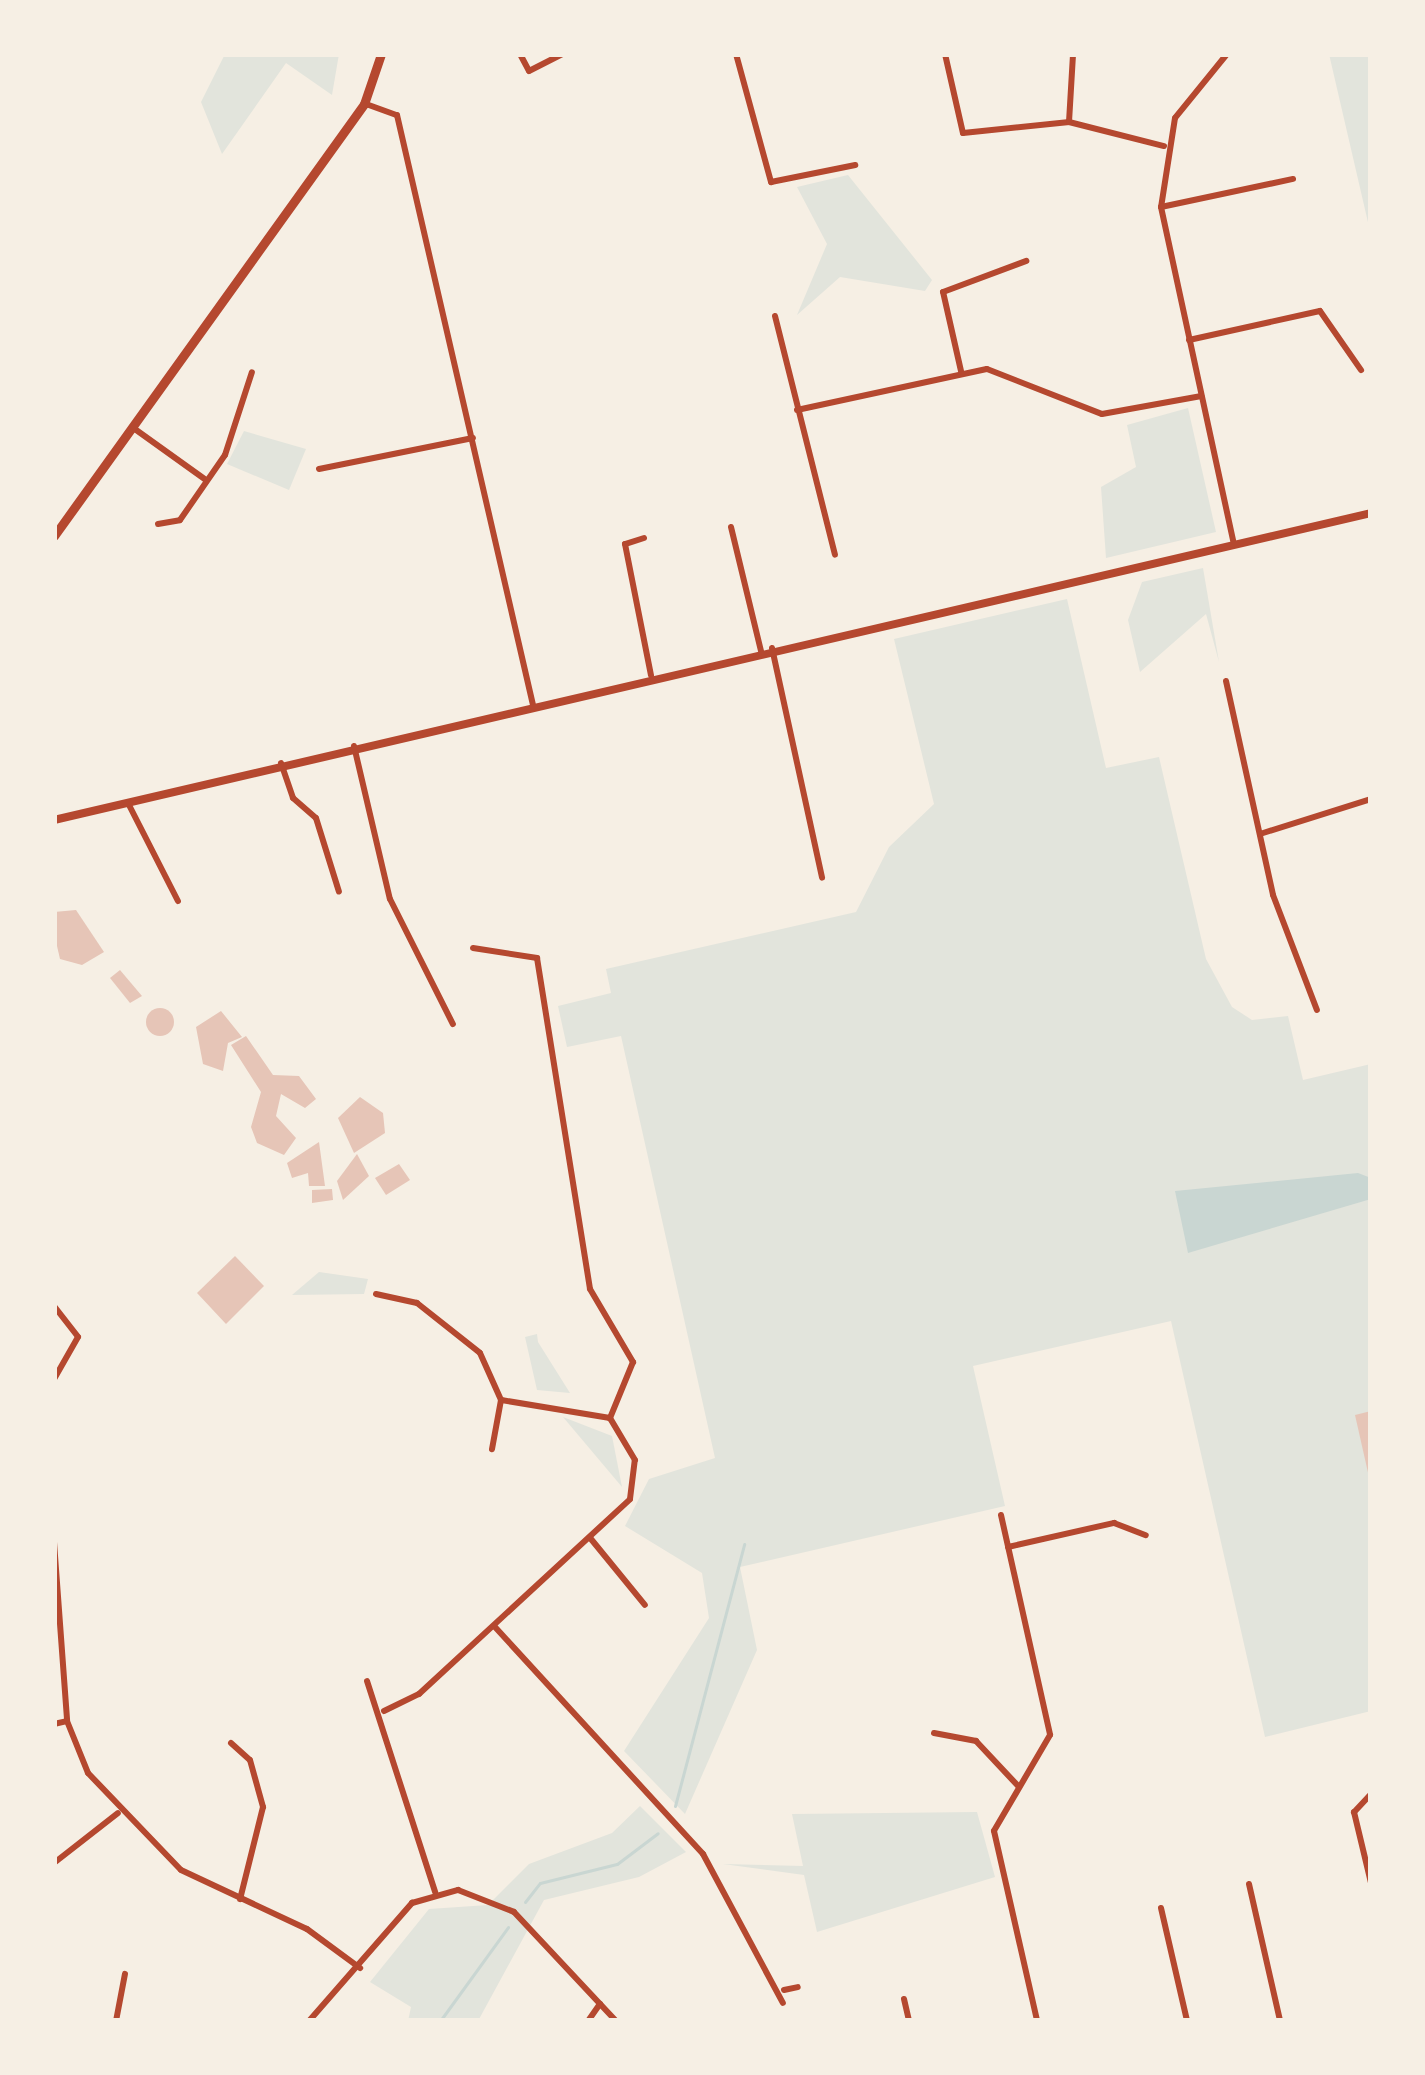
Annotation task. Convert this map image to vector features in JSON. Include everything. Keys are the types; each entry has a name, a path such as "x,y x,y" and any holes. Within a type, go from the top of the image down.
{"main road":[{"path":"54,536 364,104 380,54"},
{"path":"54,816 650,675 1371,513"}],"street":[{"path":"520,54 530,71 563,54"},
{"path":"736,54 772,182 855,165"},
{"path":"945,54 963,133 1069,122 1164,146"},
{"path":"1069,122 1073,54"},
{"path":"1227,54 1195,86 1164,146 1161,207 1234,545"},
{"path":"364,104 397,115 533,705"},
{"path":"1161,207 1293,178"},
{"path":"961,371 943,292 1026,261"},
{"path":"1189,340 1320,311 1361,370"},
{"path":"776,316 835,555"},
{"path":"797,410 961,371 1014,373 1102,414 1201,396"},
{"path":"158,524 180,520 206,480 253,372"},
{"path":"132,427 206,480"},
{"path":"319,469 473,438"},
{"path":"731,527 761,651"},
{"path":"644,538 625,544 650,675"},
{"path":"772,648 822,878"},
{"path":"1226,681 1259,834 1317,1010"},
{"path":"354,746 390,899 453,1024"},
{"path":"281,763 293,798 316,818 339,892"},
{"path":"1259,834 1371,799"},
{"path":"127,800 178,902"},
{"path":"473,948 537,958 590,1288 633,1362 610,1418"},
{"path":"376,1294 417,1303 480,1353 501,1400 491,1449"},
{"path":"54,1306 78,1337 54,1379"},
{"path":"384,1711 495,1627 590,1539 635,1482 631,1447 610,1418 501,1400"},
{"path":"1000,1515 1050,1735 994,1831 1037,2021"},
{"path":"1008,1547 1114,1523 1146,1535"},
{"path":"590,1539 645,1605"},
{"path":"54,1541 69,1640 67,1721 118,1813 181,1870 360,1969"},
{"path":"495,1627 703,1854 784,1990 783,2003"},
{"path":"367,1681 384,1711 435,1892"},
{"path":"54,1724 67,1721"},
{"path":"934,1733 976,1741 1019,1787"},
{"path":"231,1743 250,1760 263,1807 240,1899"},
{"path":"1371,1794 1354,1812 1371,1883"},
{"path":"54,1863 118,1813"},
{"path":"1250,1884 1280,2021"},
{"path":"308,2021 360,1969 392,1924 435,1892 498,1901 616,2021"},
{"path":"1161,1908 1187,2021"},
{"path":"116,2021 125,1974"},
{"path":"784,1990 799,1987"},
{"path":"904,1999 909,2021"},
{"path":"588,2021 600,2004"}],"shaded area":[{"path":"225,54 339,54 332,95 286,63 222,154 201,102"},
{"path":"1329,54 1371,54 1370,231"},
{"path":"848,175 932,280 925,291 840,277 797,315 827,244 797,187"},
{"path":"1188,408 1216,532 1106,558 1101,487 1136,467 1127,425"},
{"path":"244,431 306,449 289,490 227,464"},
{"path":"1203,568 1219,662 1206,614 1140,672 1128,620 1142,582"},
{"path":"1067,599 1106,768 1159,757 1206,959 1232,1007 1252,1020 1288,1016 1303,1080 1371,1064 1371,1711 1265,1737 1171,1321 973,1366 1005,1506 740,1567 757,1650 685,1814 624,1751 709,1618 702,1573 625,1526 649,1479 715,1458 621,1036 567,1047 558,1006 611,993 606,969 856,912 889,847 934,804 894,639"},
{"path":"1358,1173 1371,1178 1371,1199 1188,1253 1175,1191"},
{"path":"319,1272 368,1279 364,1294 292,1295"},
{"path":"537,1334 570,1393 537,1390 525,1337"},
{"path":"563,1417 612,1436 622,1487"},
{"path":"640,1806 686,1852 639,1877 544,1900 478,2021 408,2021 411,2007 370,1982 429,1909 488,1905 529,1864 612,1833"},
{"path":"977,1812 995,1877 817,1932 804,1875 723,1864 803,1866 792,1814"}],"building":[{"path":"76,910 104,952 82,965 60,959 54,933 54,912"},
{"path":"120,970 142,996 130,1003 110,978"},
{"path":"160,1008 170,1012 174,1022 170,1032 160,1036 150,1032 146,1022 150,1012"},
{"path":"221,1011 242,1037 228,1043 223,1071 203,1064 196,1027"},
{"path":"246,1036 273,1075 299,1076 316,1099 305,1108 281,1094 276,1116 296,1138 284,1155 257,1143 251,1127 261,1092 231,1045"},
{"path":"360,1097 383,1113 385,1133 354,1153 338,1118"},
{"path":"319,1142 325,1186 309,1186 308,1173 292,1178 287,1163"},
{"path":"357,1154 369,1176 343,1200 337,1181"},
{"path":"399,1164 410,1180 386,1195 375,1178"},
{"path":"332,1189 333,1200 312,1203 312,1190"},
{"path":"235,1256 264,1286 226,1324 197,1293"},
{"path":"1371,1411 1371,1476 1369,1477 1355,1415"}],"waterway":[{"path":"675,1806 744,1544"},
{"path":"525,1902 540,1883 617,1864 658,1833"},
{"path":"440,2021 508,1927"}]}
